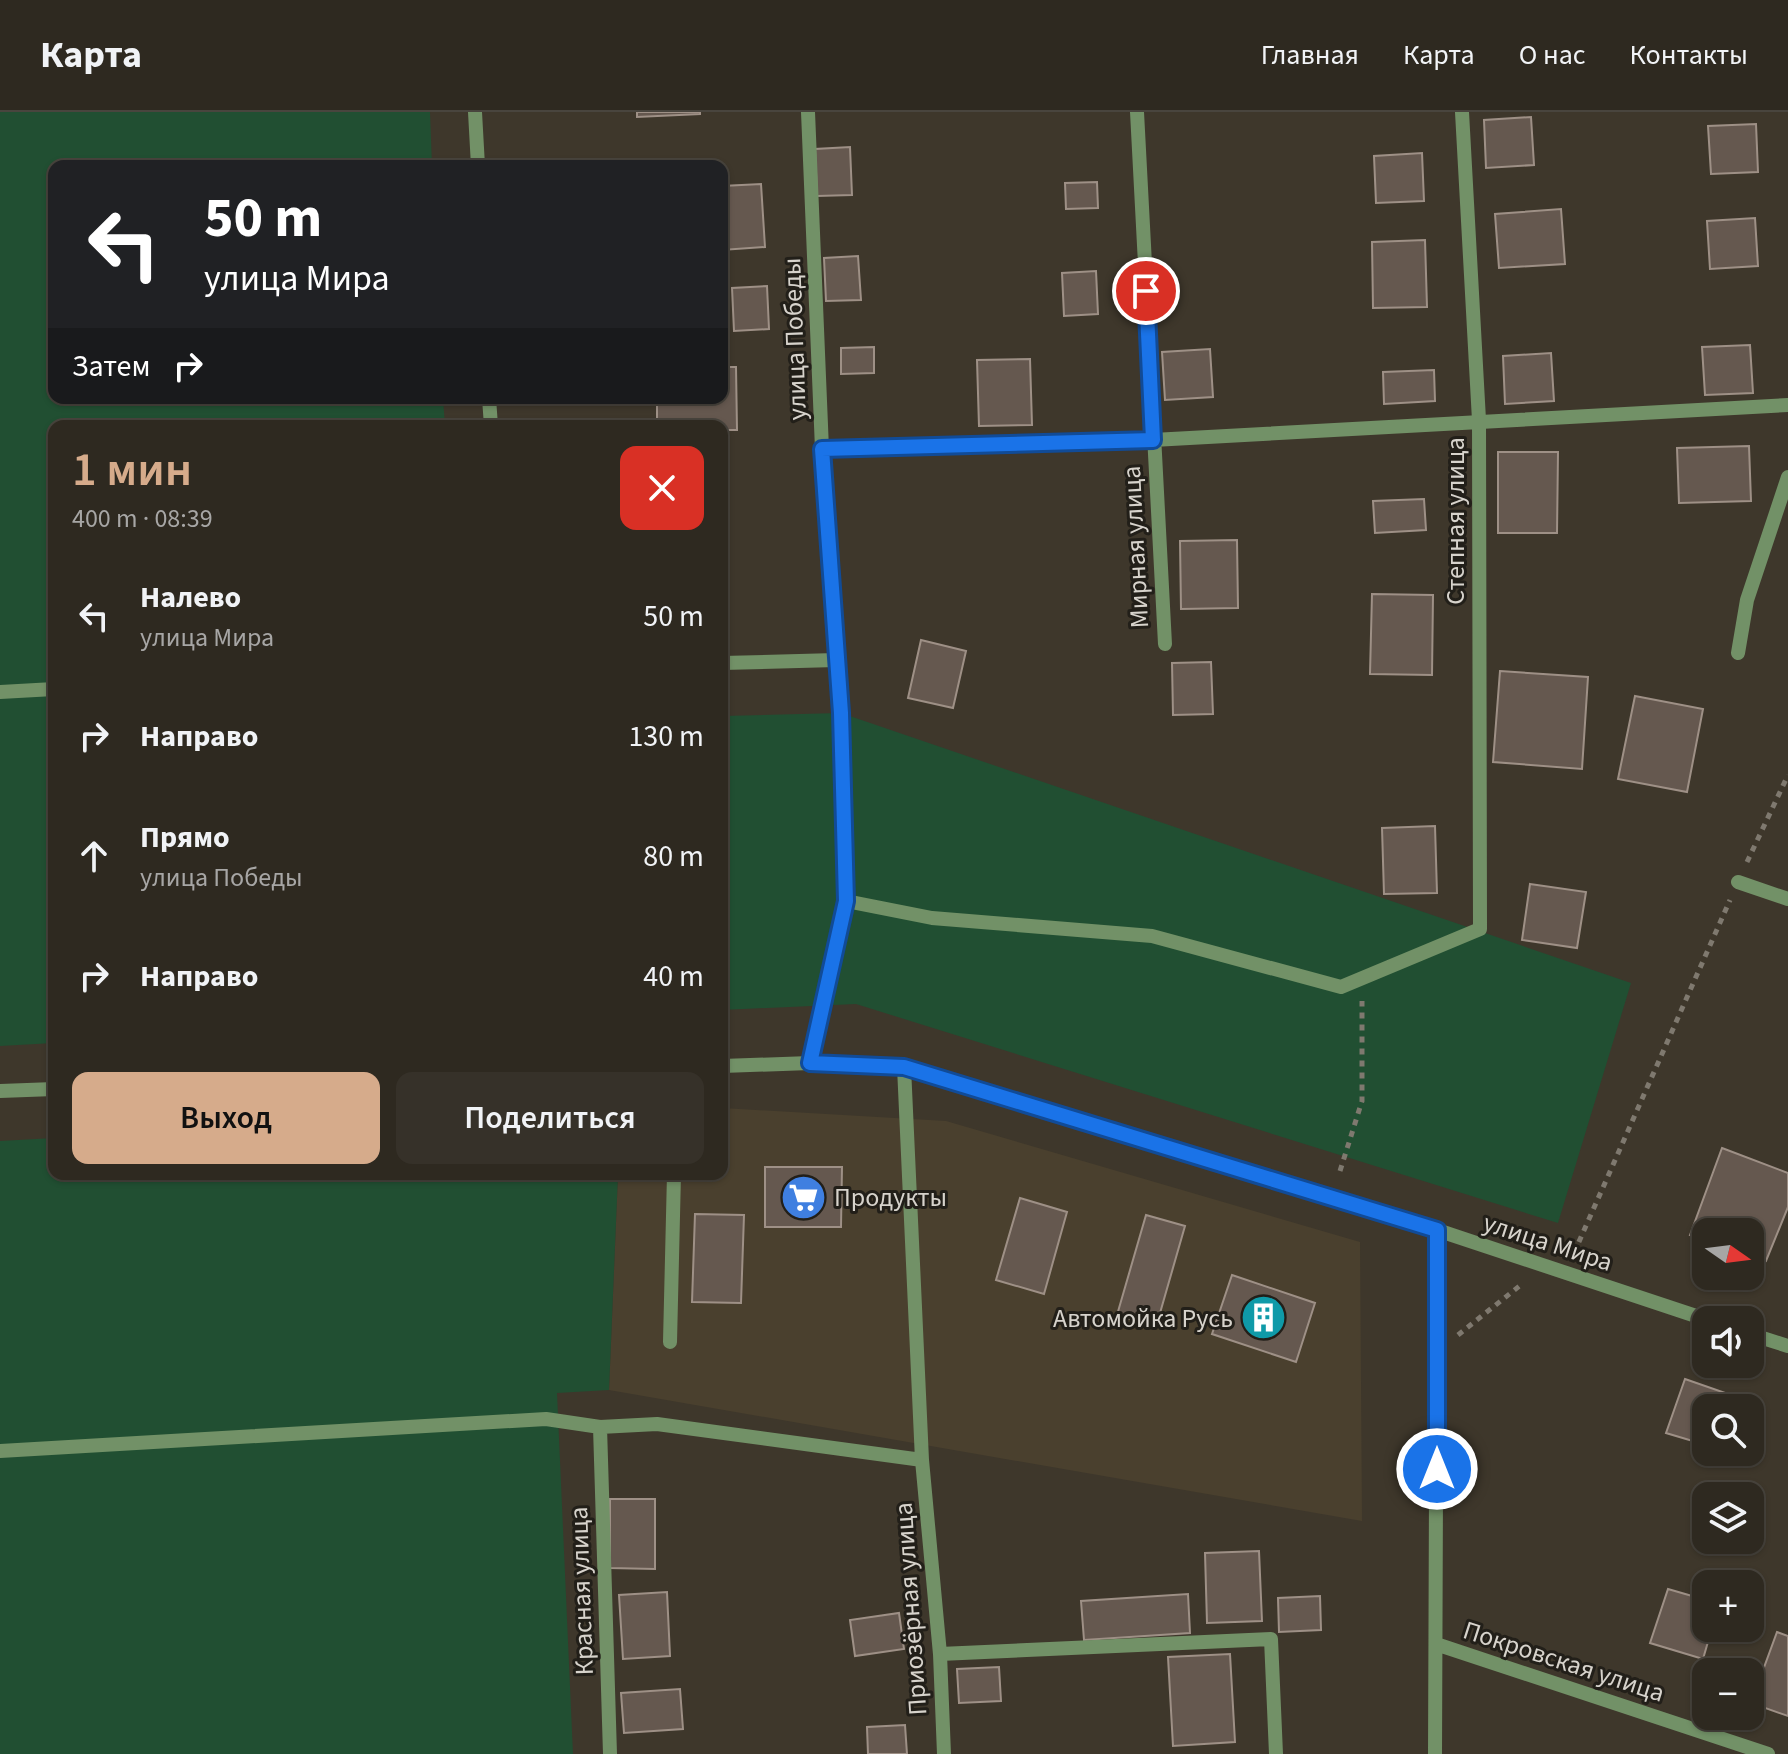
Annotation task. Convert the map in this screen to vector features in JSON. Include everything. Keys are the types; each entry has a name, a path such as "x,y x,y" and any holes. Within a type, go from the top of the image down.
{"street":[{"path":"475,112 478,160"},
{"name":"улица Победы","path":"808,112 822,449 841,713 846,901 810,1063"},
{"name":"Мирная улица","path":"1137,112 1165,644"},
{"name":"Степная улица","path":"1363,976 1480,929 1479,420 1462,112"},
{"path":"822,449 1153,440 1788,405"},
{"path":"1738,653 1747,600 1788,477"},
{"path":"728,663 836,660"},
{"path":"0,692 48,689"},
{"path":"1738,882 1788,899"},
{"path":"846,901 932,918 1152,936 1341,987 1363,976"},
{"name":"улица Мира","path":"728,1066 810,1063 904,1067 1437,1230 1692,1315"},
{"name":"Приозёрная улица","path":"904,1067 922,1460 940,1654 944,1754"},
{"path":"0,1091 48,1089"},
{"path":"670,1342 674,1180"},
{"path":"1435,1754 1437,1230"},
{"path":"1764,1338 1788,1346"},
{"path":"0,1451 546,1419 600,1427 657,1424 922,1460"},
{"name":"Красная улица","path":"600,1427 610,1754"},
{"path":"940,1654 1271,1639 1276,1754"},
{"name":"Покровская улица","path":"1436,1644 1768,1754"}],"path":[{"path":"1565,1272 1788,775"},
{"path":"1340,1171 1362,1101 1363,976"},
{"path":"1437,1352 1545,1266"}],"shaded area":[{"path":"728,1108 946,1121 1360,1242 1362,1521 609,1390 618,1180 728,1180"}],"green space":[{"path":"0,112 430,112 432,160 48,160 48,404 443,404 445,420 48,420 48,1043 0,1046"},
{"path":"841,713 1631,983 1558,1223 856,1004 728,1010 728,716"},
{"path":"48,1138 48,1180 618,1180 609,1390 557,1393 573,1754 0,1754 0,1141"}],"building":[{"path":"637,112 700,112 700,114 637,117"},
{"path":"1531,117 1534,165 1486,168 1484,120"},
{"path":"1756,124 1758,172 1711,174 1708,126"},
{"path":"850,147 852,195 817,196 815,149"},
{"path":"1422,153 1424,201 1376,203 1374,156"},
{"path":"1097,182 1098,208 1066,209 1065,183"},
{"path":"761,184 765,247 728,250 728,186"},
{"path":"1561,209 1565,264 1499,268 1495,214"},
{"path":"1755,218 1758,266 1710,269 1707,221"},
{"path":"1425,240 1427,307 1373,308 1372,242"},
{"path":"858,256 861,300 826,301 824,258"},
{"path":"1096,271 1098,314 1064,316 1062,273"},
{"path":"767,286 769,329 734,331 732,288"},
{"path":"1750,345 1753,393 1705,395 1702,347"},
{"path":"874,347 874,373 841,374 841,348"},
{"path":"1210,349 1213,397 1165,400 1162,352"},
{"path":"1551,353 1554,401 1505,404 1503,356"},
{"path":"1030,359 1032,425 979,426 977,360"},
{"path":"728,367 736,367 737,430 728,430 728,420 657,420 657,404 728,404"},
{"path":"1434,370 1435,401 1384,404 1383,372"},
{"path":"1749,446 1751,501 1679,503 1677,448"},
{"path":"1498,452 1558,452 1557,533 1498,533"},
{"path":"1424,499 1426,530 1375,533 1373,501"},
{"path":"1237,540 1238,608 1181,609 1180,541"},
{"path":"1372,594 1433,595 1432,675 1370,674"},
{"path":"921,640 966,651 953,708 908,698"},
{"path":"1211,662 1213,714 1173,715 1172,663"},
{"path":"1500,671 1588,677 1582,769 1493,762"},
{"path":"1635,696 1703,709 1687,792 1618,779"},
{"path":"1435,826 1437,893 1384,894 1382,828"},
{"path":"1530,884 1586,892 1577,948 1522,940"},
{"path":"1722,1148 1788,1173 1788,1207 1766,1261 1764,1218 1696,1218"},
{"name":"Продукты","path":"765,1167 842,1167 841,1227 765,1227"},
{"path":"1020,1198 1067,1212 1044,1294 996,1280"},
{"path":"695,1214 744,1215 741,1303 692,1302"},
{"path":"1146,1215 1185,1226 1156,1327 1117,1315"},
{"name":"Автомойка Русь","path":"1232,1275 1315,1303 1296,1362 1212,1334"},
{"path":"1685,1379 1728,1394 1692,1394 1692,1441 1666,1433"},
{"path":"610,1499 655,1499 655,1569 610,1568"},
{"path":"1259,1551 1262,1621 1207,1623 1205,1553"},
{"path":"1668,1589 1692,1596 1692,1642 1708,1642 1703,1658 1650,1643"},
{"path":"667,1592 670,1656 623,1659 619,1595"},
{"path":"1188,1594 1190,1633 1084,1640 1081,1601"},
{"path":"1320,1596 1321,1630 1279,1632 1278,1598"},
{"path":"899,1613 904,1649 855,1656 850,1620"},
{"path":"1777,1632 1788,1636 1788,1716 1764,1708 1764,1668"},
{"path":"1230,1654 1235,1742 1173,1746 1168,1657"},
{"path":"999,1667 1001,1701 959,1703 957,1669"},
{"path":"680,1689 683,1729 624,1733 621,1693"},
{"path":"905,1725 907,1754 868,1754 867,1727"}],"place":[{"name":"Продукты","path":"803,1197"},
{"name":"Автомойка Русь","path":"1264,1318"}],"route":[{"path":"1146,291 1153,440 822,449 841,713 846,901 810,1063 904,1067 1437,1230 1437,1469"}]}
